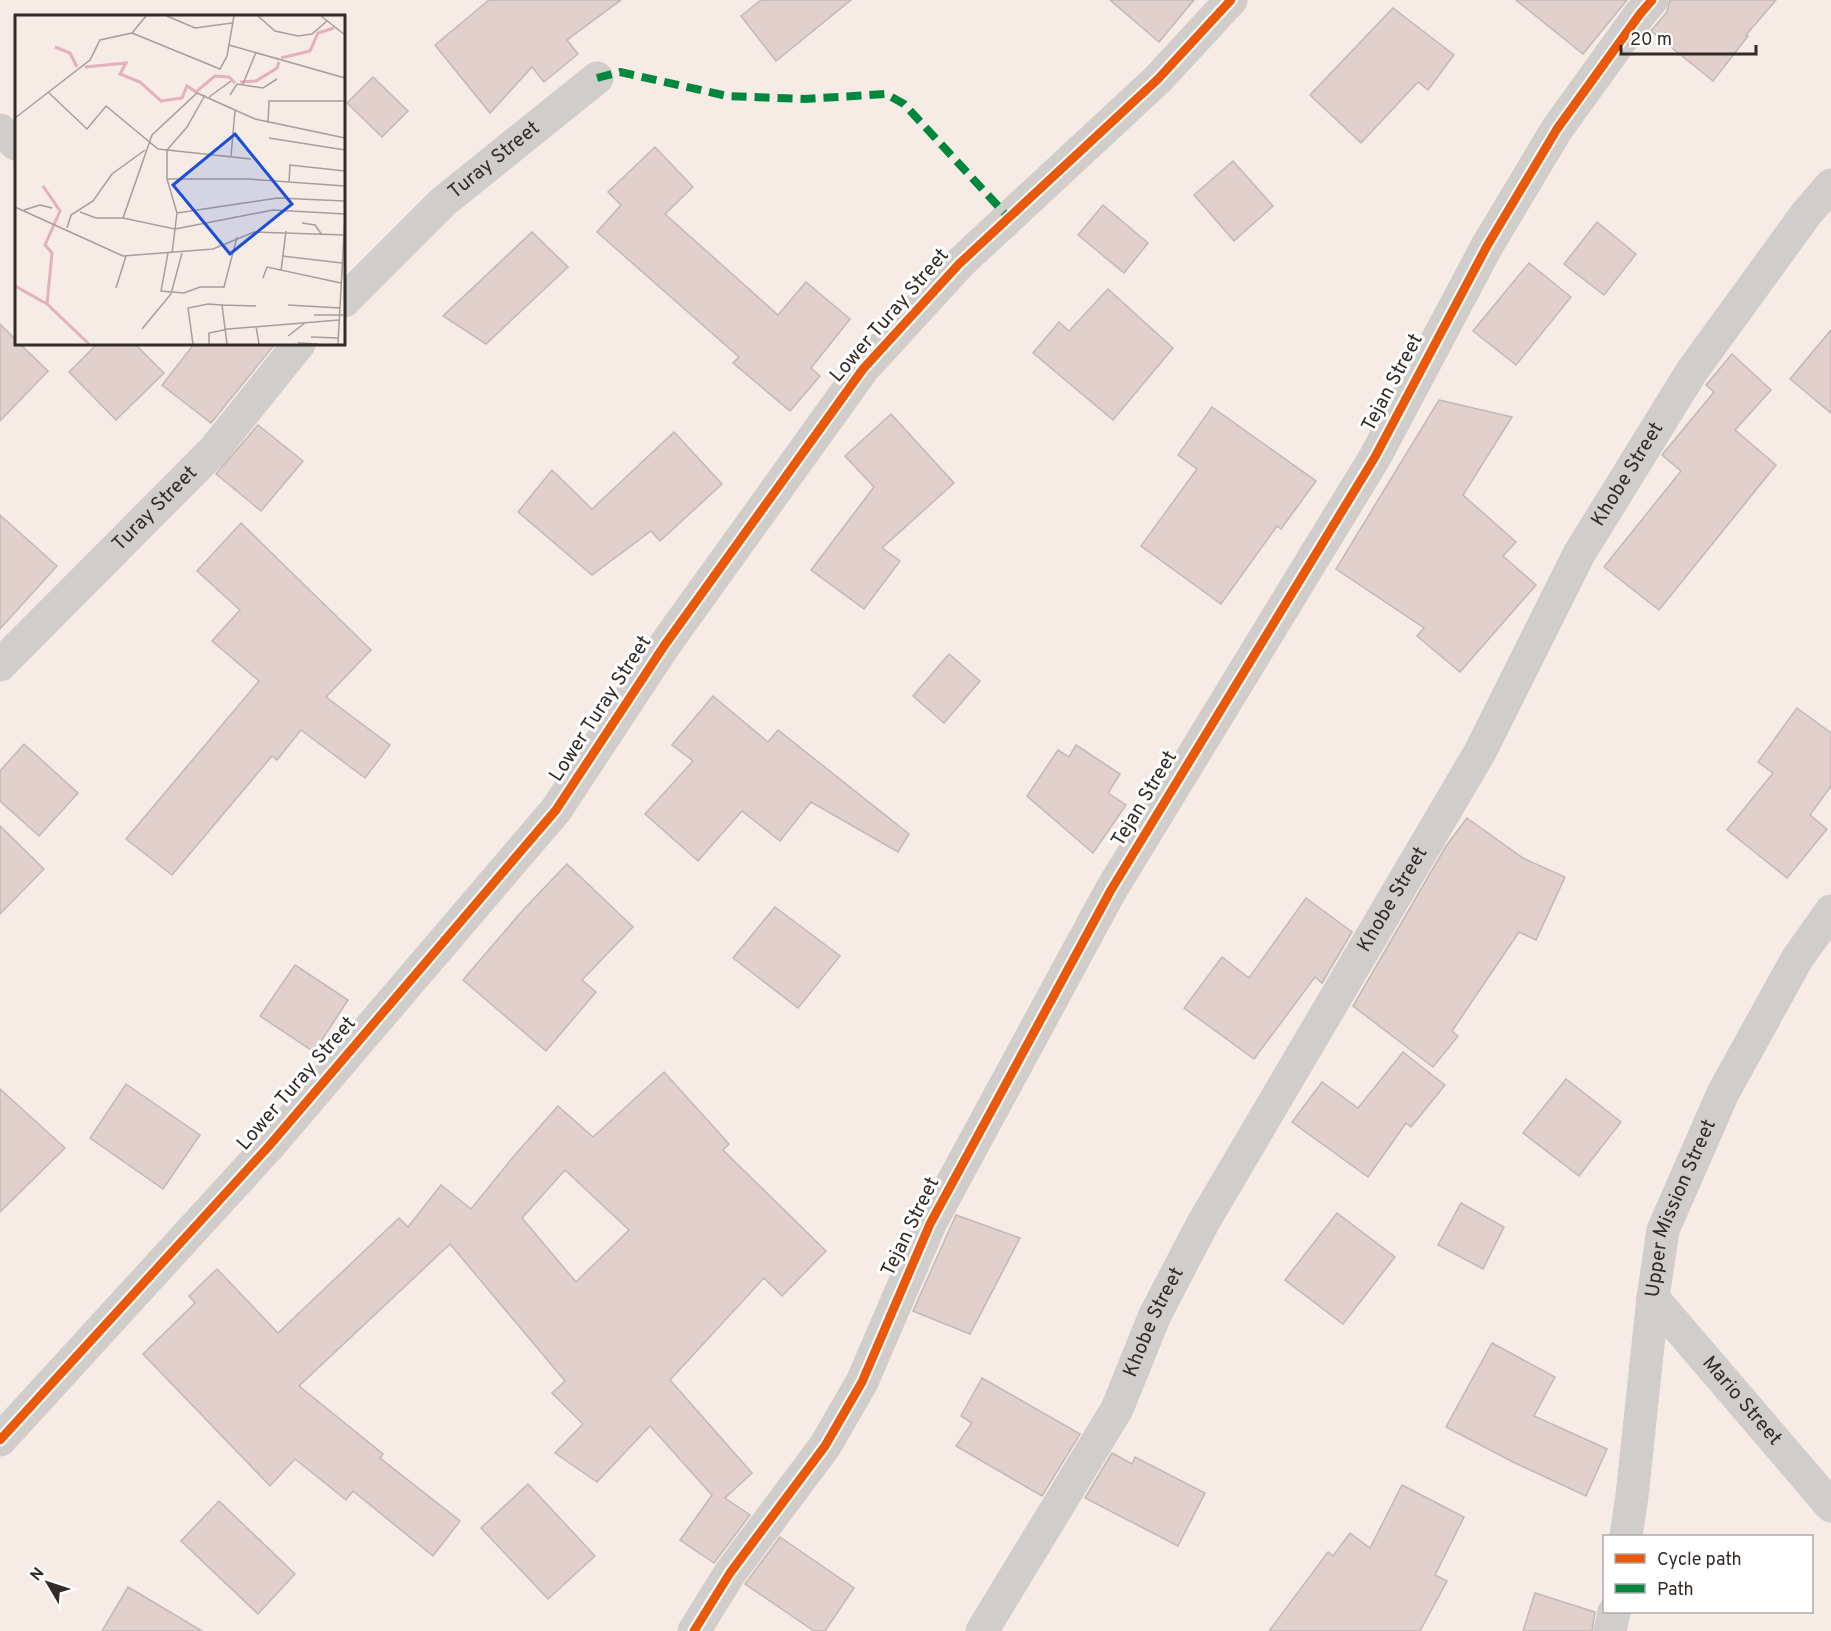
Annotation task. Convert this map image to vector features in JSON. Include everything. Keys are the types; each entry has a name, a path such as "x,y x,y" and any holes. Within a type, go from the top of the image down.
{"street":[{"name":"Lower Turay Street","path":"0,1440 269,1146 556,810 671,637 863,369 959,264 1158,79 1231,0"},
{"name":"Tejan Street","path":"694,1631 730,1573 830,1437 862,1382 930,1224 1111,890 1374,457 1487,246 1557,129 1652,0"},
{"name":"Turay Street","path":"345,300 443,202 597,78"},
{"path":"0,130 15,143"},
{"name":"Khobe Street","path":"982,1631 1117,1409 1155,1315 1203,1223 1480,752 1579,554 1692,371 1806,214 1831,185"},
{"name":"Turay Street","path":"0,665 213,451 298,345"},
{"name":"Upper Mission Street","path":"1626,1535 1663,1230 1723,1093 1797,959 1831,911"},
{"name":"Mario Street","path":"1653,1298 1831,1506"},
{"path":"1611,1631 1614,1613"}],"building":[{"path":"489,0 621,0 567,40 578,54 544,82 532,67 490,113 435,45"},
{"path":"761,0 851,0 776,61 741,16"},
{"path":"1110,0 1194,0 1159,42"},
{"path":"1516,0 1627,0 1583,54"},
{"path":"1670,0 1776,0 1746,35 1748,36 1713,81 1651,31 1667,12"},
{"path":"1393,8 1454,55 1428,90 1418,82 1361,143 1310,95"},
{"path":"373,77 408,111 382,137 347,103"},
{"path":"655,147 693,187 665,214 778,315 806,282 850,319 811,368 820,376 790,411 733,363 739,357 597,232 621,205 608,192"},
{"path":"1233,161 1273,206 1234,241 1194,195"},
{"path":"1103,205 1148,243 1124,273 1078,235"},
{"path":"1597,222 1636,254 1604,295 1564,264"},
{"path":"532,232 568,267 486,344 443,316"},
{"path":"1529,263 1571,297 1516,365 1473,331"},
{"path":"1108,289 1173,348 1113,420 1033,353 1059,322 1069,331"},
{"path":"0,324 15,339 15,345 21,345 48,371 0,421"},
{"path":"1831,330 1831,413 1790,379"},
{"path":"96,345 136,345 164,373 116,420 69,372"},
{"path":"193,345 274,345 211,423 162,385"},
{"path":"1732,354 1771,390 1735,430 1776,465 1659,610 1604,567 1681,471 1662,455 1714,392 1706,385"},
{"path":"1439,400 1512,417 1463,495 1516,542 1503,556 1536,585 1460,672 1417,636 1424,628 1336,569"},
{"path":"1212,407 1316,481 1281,529 1277,526 1221,604 1141,546 1197,469 1178,455"},
{"path":"891,414 954,483 882,548 900,561 864,609 811,570 874,487 845,456"},
{"path":"258,425 303,461 261,511 216,474"},
{"path":"674,432 722,484 660,541 651,531 592,575 518,512 552,470 592,509"},
{"path":"0,515 57,566 0,629"},
{"path":"241,523 371,650 326,697 390,745 365,778 301,730 277,760 272,756 172,875 126,839 259,681 212,641 240,610 197,571"},
{"path":"949,654 980,681 944,723 913,696"},
{"path":"713,696 768,742 778,730 909,834 898,852 811,802 780,841 742,811 698,861 645,814 693,761 672,745"},
{"path":"1797,708 1831,733 1831,786 1810,815 1827,829 1787,878 1727,830 1773,773 1758,762"},
{"path":"24,744 78,793 39,836 0,801 0,771"},
{"path":"1076,745 1120,774 1108,793 1126,805 1093,853 1027,796 1058,750 1069,757"},
{"path":"1467,818 1523,858 1565,877 1536,940 1519,932 1452,1031 1458,1036 1433,1067 1353,1006 1446,846"},
{"path":"0,826 44,869 0,914"},
{"path":"567,864 633,927 582,980 596,992 546,1051 463,980 523,910"},
{"path":"1306,898 1352,932 1322,983 1315,977 1254,1059 1184,1008 1222,957 1249,978"},
{"path":"775,907 840,956 798,1008 733,958"},
{"path":"295,965 348,1000 314,1052 260,1016"},
{"path":"1403,1052 1445,1085 1411,1127 1406,1123 1368,1177 1292,1122 1322,1082 1358,1108"},
{"path":"664,1072 729,1144 723,1150 826,1251 782,1296 764,1278 670,1380 752,1473 725,1498 750,1515 714,1563 680,1540 712,1495 650,1426 597,1482 555,1453 583,1424 552,1393 565,1381 450,1244 299,1386 383,1454 380,1458 460,1521 433,1556 353,1491 346,1500 295,1459 270,1486 143,1354 195,1303 189,1296 217,1269 278,1333 399,1218 408,1227 441,1185 471,1209 558,1106 593,1137","holes":["565,1170 629,1230 576,1282 522,1218"]},
{"path":"1566,1079 1621,1122 1579,1176 1523,1133"},
{"path":"126,1084 200,1135 163,1189 90,1138"},
{"path":"0,1089 65,1148 0,1212"},
{"path":"1461,1203 1504,1227 1483,1269 1438,1245"},
{"path":"1337,1213 1395,1257 1343,1324 1285,1280"},
{"path":"956,1215 1020,1238 970,1334 913,1311"},
{"path":"1492,1343 1555,1377 1534,1416 1607,1449 1586,1496 1446,1427"},
{"path":"982,1378 1080,1434 1042,1496 956,1446 972,1423 961,1416"},
{"path":"1112,1453 1132,1464 1135,1457 1205,1493 1178,1546 1085,1498"},
{"path":"528,1484 595,1556 548,1599 481,1528"},
{"path":"1402,1485 1464,1517 1435,1575 1447,1581 1420,1631 1269,1631 1328,1552 1333,1556 1350,1533 1370,1548"},
{"path":"219,1501 295,1574 258,1614 181,1541"},
{"path":"780,1537 854,1588 825,1631 814,1631 745,1584"},
{"path":"128,1587 202,1631 102,1631"},
{"path":"1535,1593 1595,1612 1592,1631 1523,1631"}],"marked path":[{"path":"597,78 620,72 727,96 805,99 886,94 904,104 1009,218"}],"cycle path":[{"path":"0,1440 269,1146 556,810 664,646 863,369 959,264 1158,79 1231,0"},
{"path":"694,1631 730,1573 825,1446 862,1382 930,1224 1111,890 1375,457 1487,246 1557,129 1652,0"}]}
